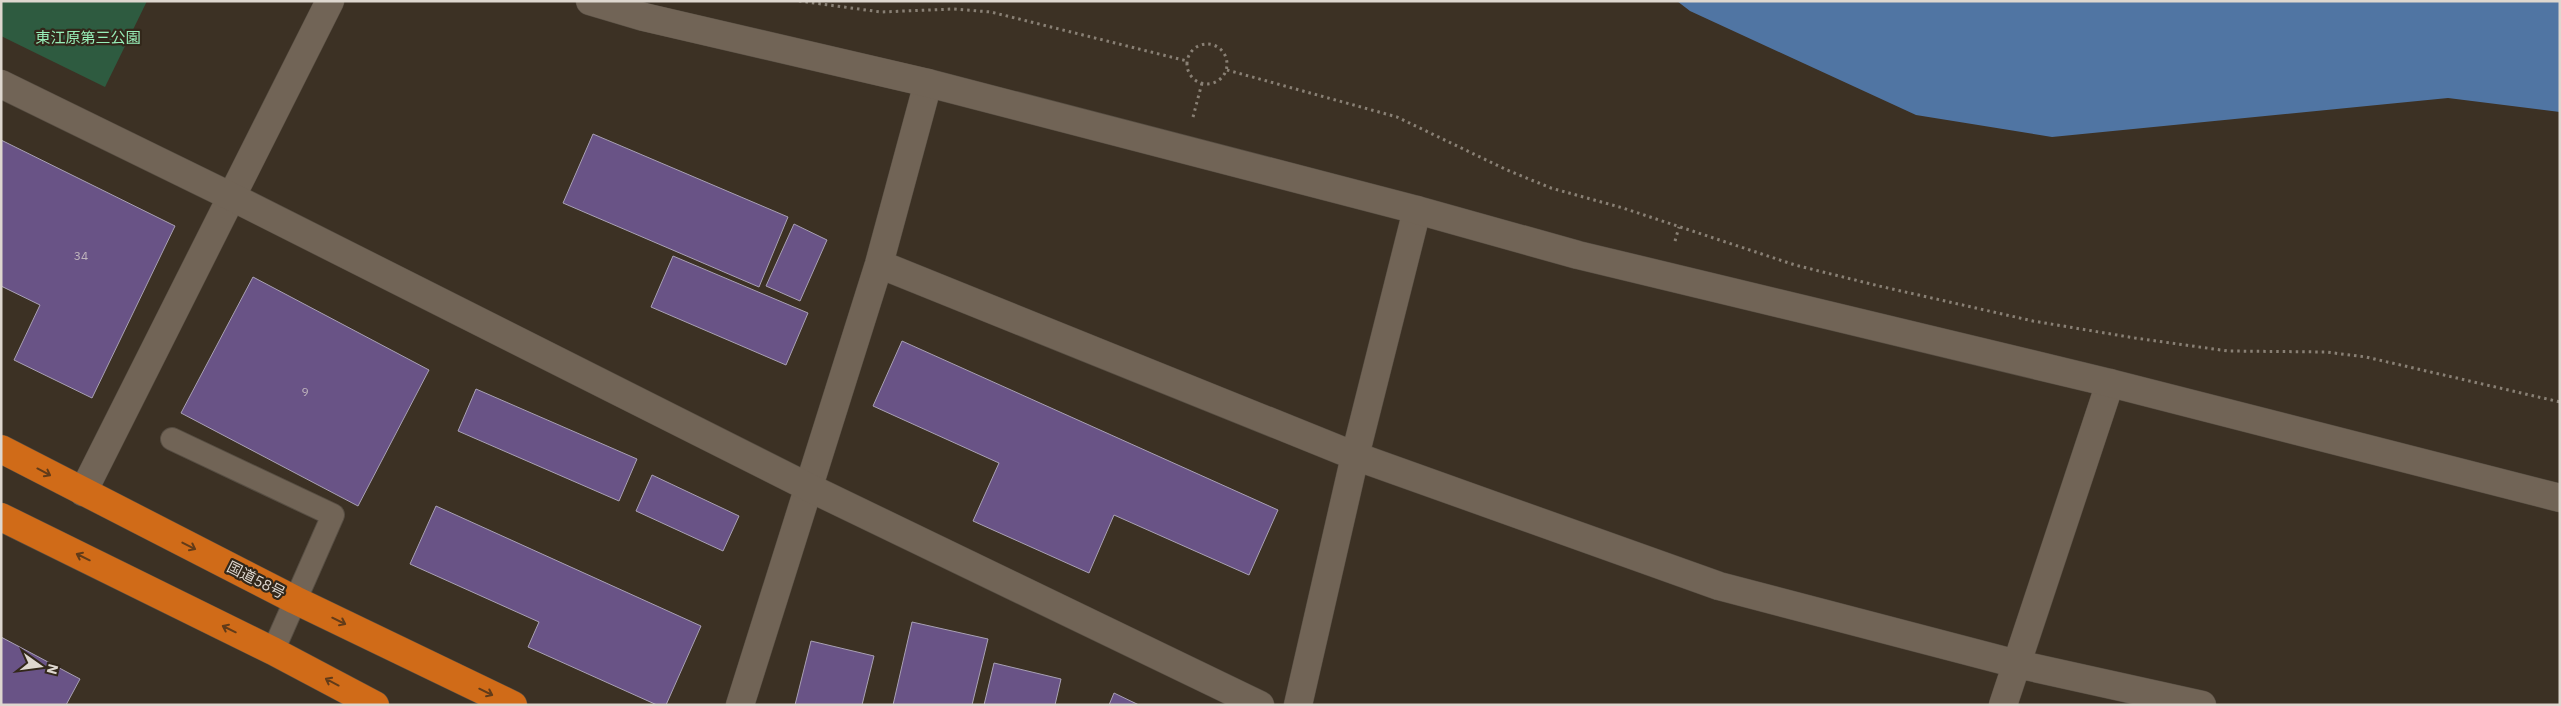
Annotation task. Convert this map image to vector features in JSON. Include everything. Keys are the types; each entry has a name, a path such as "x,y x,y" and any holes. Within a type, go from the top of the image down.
{"highway":[{"name":"国道58号","path":"1,449 295,600 513,705"},
{"path":"1,517 273,651 375,705"}],"street":[{"path":"83,492 330,1"},
{"path":"590,1 644,17 928,84 1417,210 1588,257 2110,383 2560,498"},
{"path":"1,84 232,197 808,487 1260,705"},
{"path":"740,705 879,264 928,84"},
{"path":"1298,705 1354,456 1417,210"},
{"path":"879,264 1354,456 1719,586 2017,664 2202,705"},
{"path":"2003,705 2110,383"}],"lane":[{"path":"172,439 333,515 273,651"}],"path":[{"path":"798,1 882,12 953,9 991,12 1187,61"},
{"path":"1209,44 1221,48 1225,54 1227,70 1215,82 1202,83 1191,76 1187,61 1191,51 1196,47 1209,44"},
{"path":"1227,70 1397,117 1507,170 1550,188 1623,208 1795,264 1879,286 2033,321 2135,338 2228,350 2326,352 2366,357 2560,402"}],"green space":[{"name":"東江原第三公園","path":"1,1 147,1 105,87 1,36"}],"water":[{"path":"1677,1 2560,1 2560,112 2448,98 2052,137 1916,115 1690,11"}],"building":[{"path":"593,134 788,217 759,287 563,203"},
{"path":"1,140 175,226 92,398 14,360 40,305 1,286"},
{"path":"794,224 827,240 800,301 766,286"},
{"path":"673,256 808,313 786,365 651,307"},
{"path":"253,277 429,370 358,506 181,413"},
{"path":"902,341 1278,510 1249,575 1114,515 1089,573 973,521 999,463 873,406"},
{"path":"476,389 637,459 619,501 458,431"},
{"path":"652,475 739,516 723,551 636,511"},
{"path":"436,506 701,626 666,705 657,705 528,647 539,622 410,564"},
{"path":"912,622 988,639 972,705 893,705"},
{"path":"1,637 80,679 66,705 1,705"},
{"path":"811,641 874,656 862,705 795,705"},
{"path":"994,663 1061,679 1055,705 984,705"},
{"path":"1114,693 1139,705 1109,705"}]}
